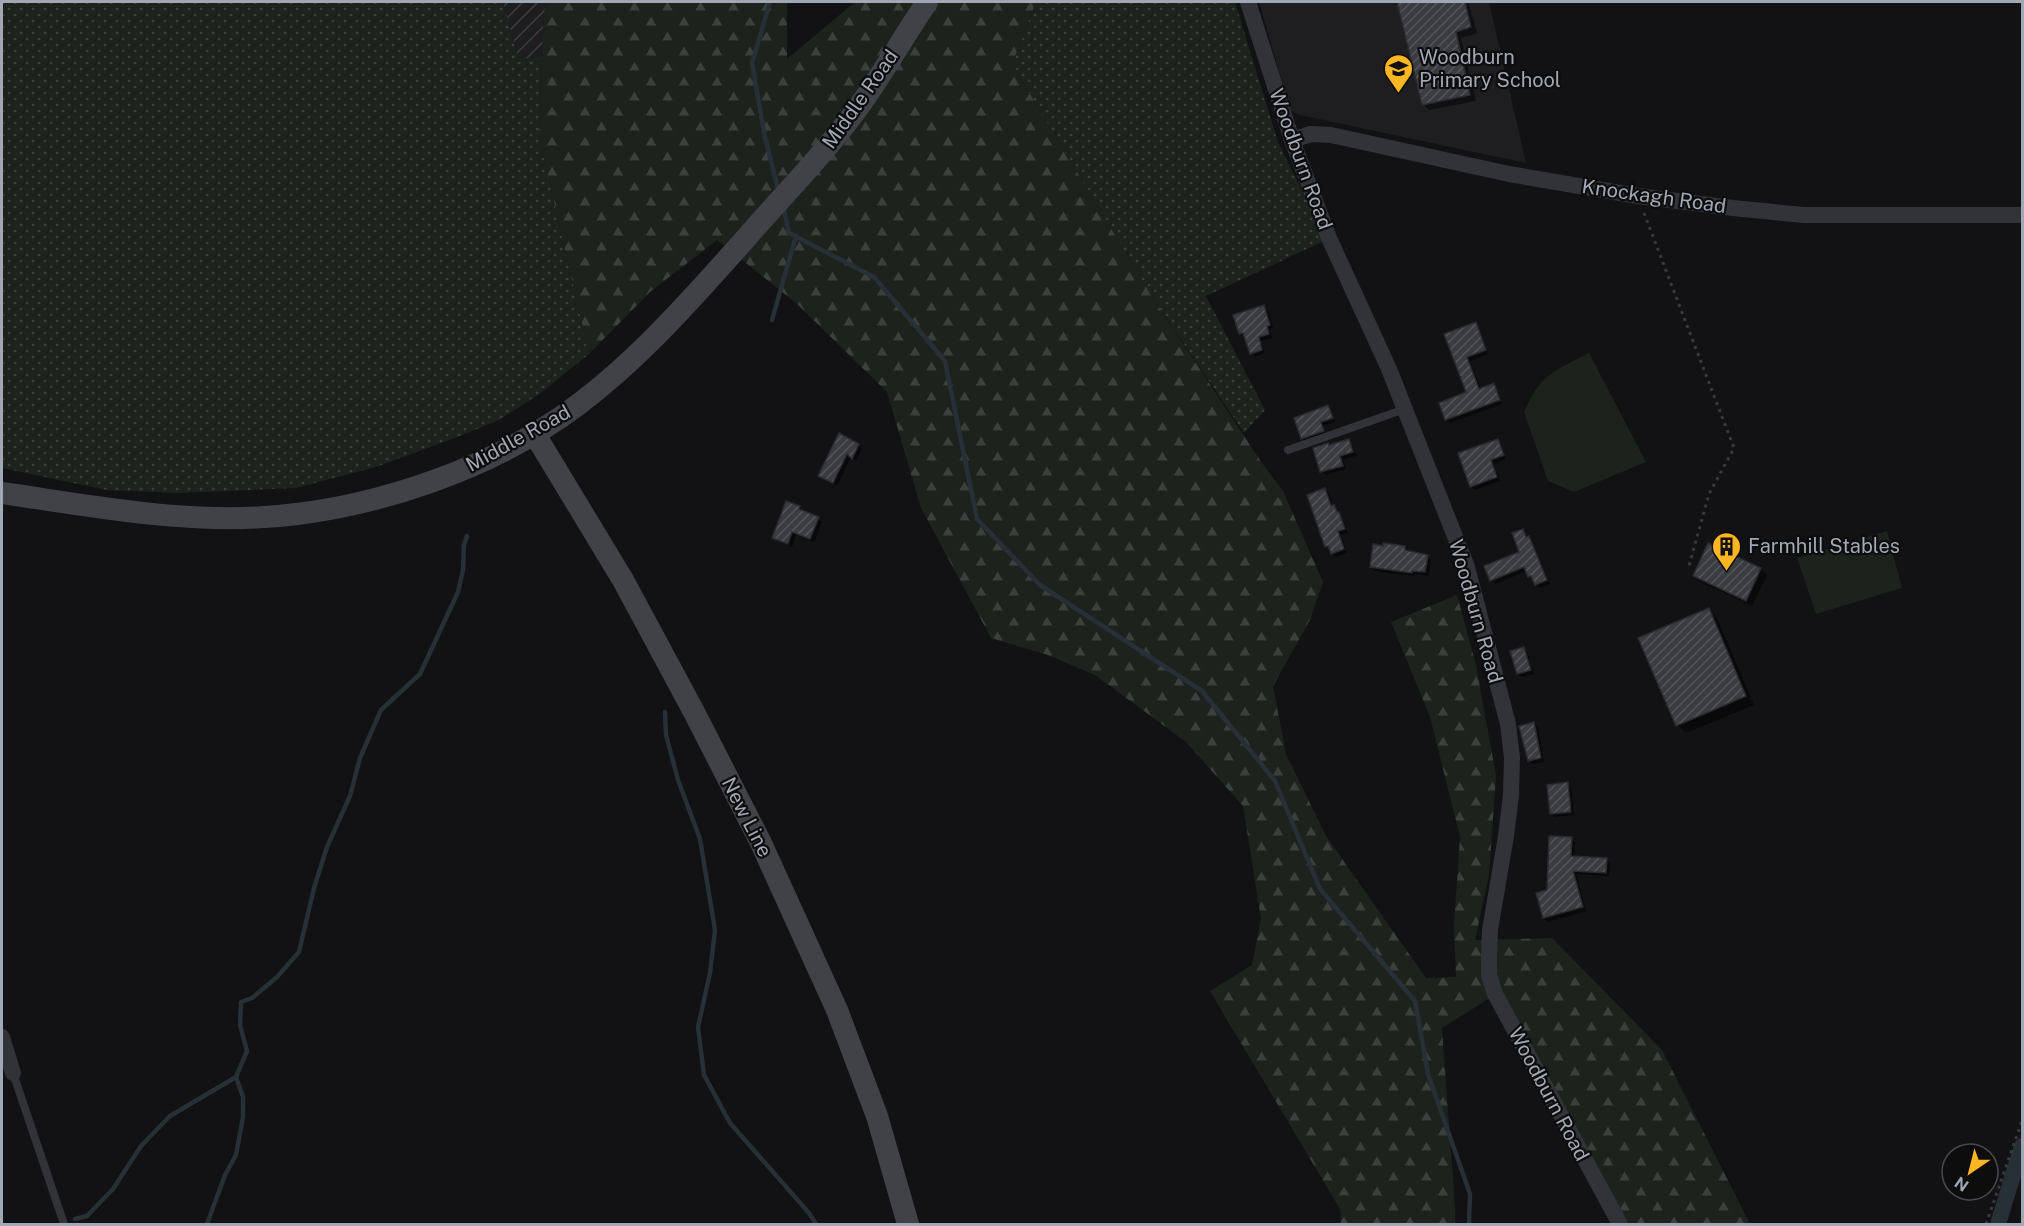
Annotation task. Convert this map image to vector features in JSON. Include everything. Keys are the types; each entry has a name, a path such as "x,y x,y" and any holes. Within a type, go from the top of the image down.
{"main road":[{"name":"Middle Road","path":"2,493 176,516 235,518 296,514 352,504 426,484 484,461 557,420 635,357 802,178 865,98 927,2"},
{"name":"New Line","path":"534,433 623,580 761,843 837,1010 877,1116 908,1224"}],"street":[{"name":"Woodburn Road","path":"1248,2 1292,140 1329,238 1389,369 1467,567 1509,736 1512,758 1511,795 1490,930 1489,975 1495,994 1620,1224"},
{"name":"Knockagh Road","path":"1292,140 1311,134 1331,135 1509,174 1638,196 1804,215 2022,215"},
{"path":"2,1037 13,1073"}],"lane":[{"path":"1288,450 1405,410"},
{"path":"13,1073 64,1224"}],"path":[{"path":"1638,196 1734,448 1709,494 1689,566"},
{"path":"1986,1224 2022,1121"}],"shaded area":[{"path":"503,2 549,2 544,12 542,58 518,58"},
{"name":"Woodburn Primary School","path":"1259,2 1489,2 1526,163 1300,115 1290,110"}],"green space":[{"path":"2,2 503,2 518,58 542,58 539,136 589,354 538,395 499,420 376,467 296,488 178,493 107,490 2,468"},
{"path":"549,2 787,2 787,59 855,2 1036,2 1012,64 1151,295 1283,491 1323,582 1310,620 1273,686 1286,754 1326,836 1426,978 1456,977 1454,926 1460,837 1430,717 1391,622 1457,595 1476,665 1496,776 1489,875 1475,940 1552,938 1662,1050 1750,1224 1629,1224 1501,991 1442,1028 1455,1224 1341,1224 1340,1209 1210,991 1252,965 1261,918 1243,806 1186,742 1095,675 1048,655 991,638 921,508 887,392 796,303 717,240 650,292 589,354 539,136 544,12"},
{"path":"1036,2 1235,2 1278,142 1326,240 1206,296 1265,410 1244,433 1151,295 1012,64"},
{"path":"1589,353 1646,462 1574,492 1548,481 1524,412 1543,381 1557,369"},
{"path":"1887,531 1902,588 1816,614 1797,558"}],"building":[{"name":"Woodburn Primary School","path":"1397,2 1465,2 1471,27 1456,32 1470,95 1422,105"},
{"path":"1264,305 1270,325 1267,326 1269,334 1259,337 1262,350 1250,354 1243,333 1239,334 1233,315"},
{"path":"1476,322 1486,350 1467,357 1479,389 1494,383 1500,400 1445,420 1439,403 1466,392 1444,334"},
{"path":"1328,405 1333,418 1321,422 1324,431 1301,439 1294,418"},
{"path":"839,433 859,444 852,459 847,454 833,483 818,476"},
{"path":"1349,439 1353,452 1340,456 1343,466 1320,472 1313,448"},
{"path":"1498,439 1504,455 1491,460 1497,477 1470,487 1458,453"},
{"path":"1325,488 1331,506 1334,505 1339,512 1345,529 1338,531 1344,549 1331,554 1328,546 1325,547 1307,495"},
{"path":"786,501 819,517 810,539 792,532 788,544 772,538"},
{"path":"1523,529 1526,537 1529,536 1547,580 1535,585 1531,576 1528,577 1524,567 1490,581 1484,566 1519,552 1512,533"},
{"path":"1383,543 1405,546 1405,550 1428,555 1425,572 1412,571 1412,573 1370,567 1373,544 1383,546"},
{"name":"Farmhill Stables","path":"1708,543 1761,568 1746,601 1693,576"},
{"path":"1709,608 1746,696 1676,726 1638,638"},
{"path":"1524,647 1531,670 1517,674 1510,651"},
{"path":"1534,722 1541,758 1528,761 1519,726"},
{"path":"1568,782 1571,812 1550,814 1547,785"},
{"path":"1549,836 1572,837 1571,856 1607,858 1606,873 1573,871 1583,907 1543,918 1536,893 1547,890"}],"waterway":[{"path":"770,2 752,63 765,137 778,189"},
{"path":"783,206 789,233 874,277 945,361 977,519 1040,585 1202,691 1275,781 1320,889 1415,1001 1428,1074 1470,1194 1469,1224"},
{"path":"772,320 796,236"},
{"path":"75,1219 87,1216 113,1189 141,1146 170,1116 236,1077 247,1051 240,1025 241,1002 252,998 277,977 299,952 314,888 327,847 350,796 360,758 381,710 420,674 458,592 467,536"},
{"path":"665,712 666,735 678,780 700,839 715,930 710,973 698,1027 704,1075 730,1123 809,1213 816,1224"},
{"path":"207,1224 225,1175 236,1155 243,1117 243,1097 236,1077"},
{"path":"1998,1224 2022,1146"}],"place":[{"name":"Woodburn Primary School","path":"1398,94"},
{"name":"Farmhill Stables","path":"1727,572"}]}
